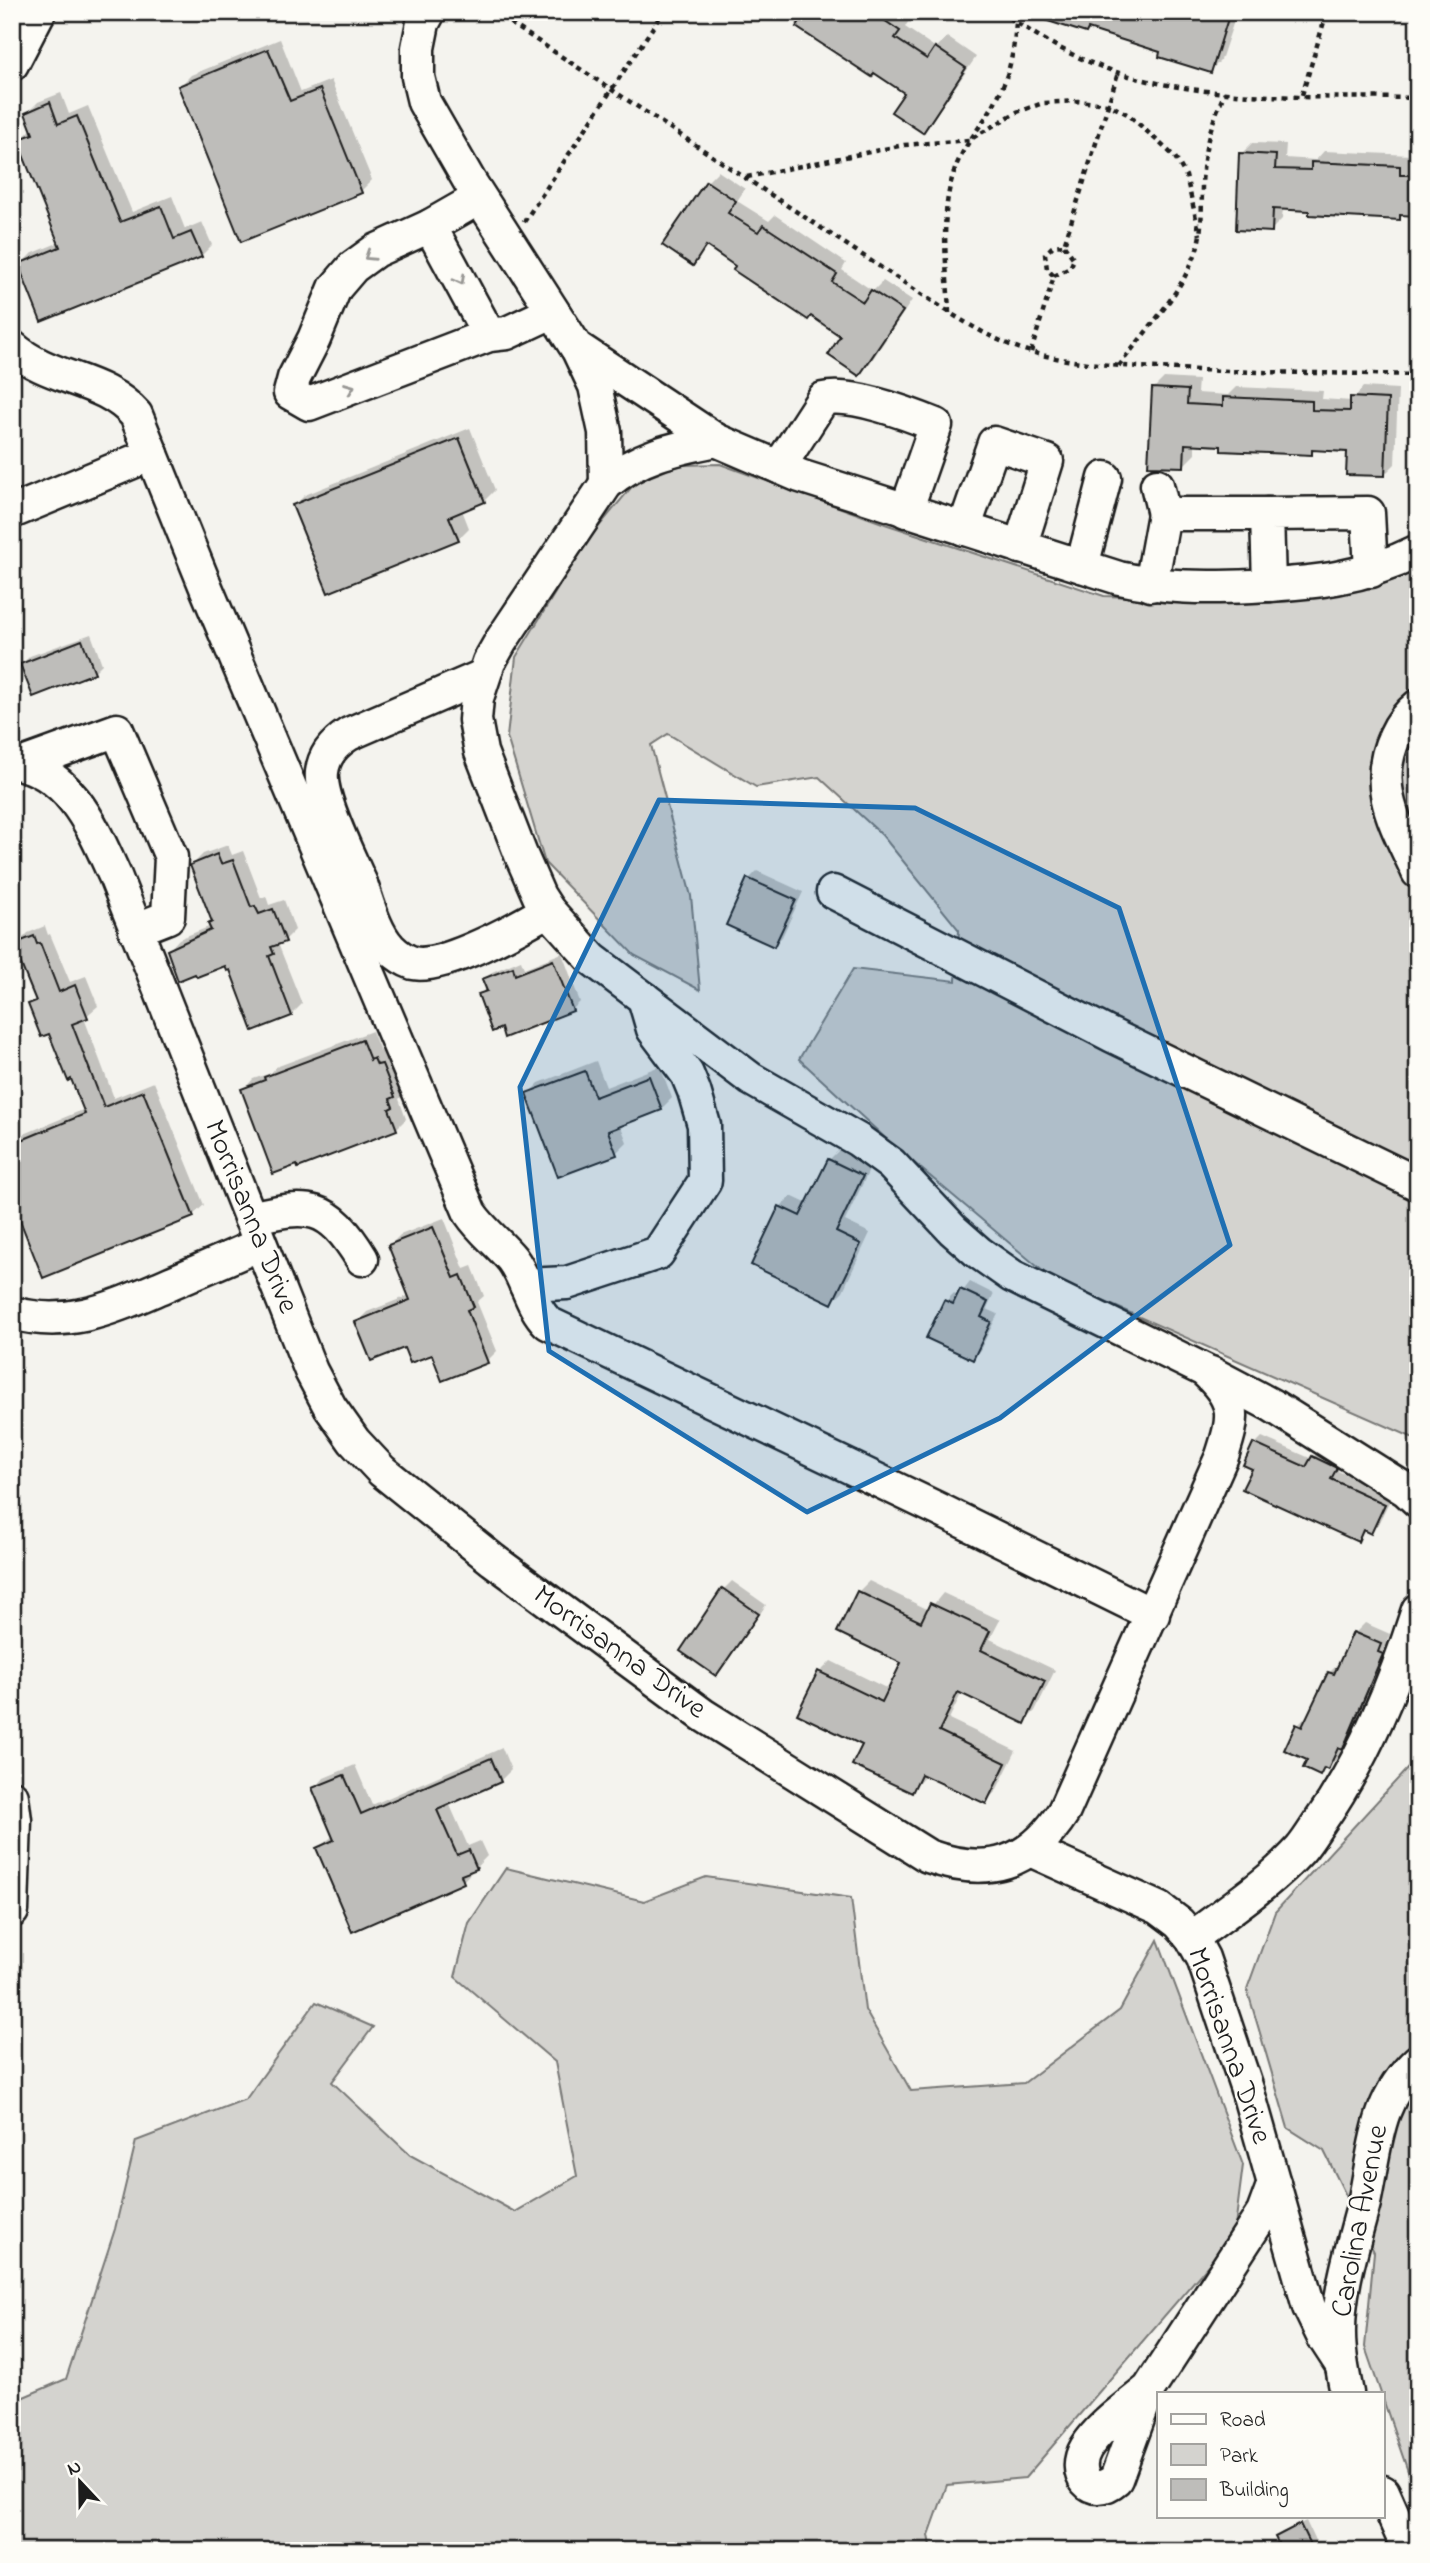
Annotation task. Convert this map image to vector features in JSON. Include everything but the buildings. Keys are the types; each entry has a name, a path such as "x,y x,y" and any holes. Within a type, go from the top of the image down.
{"street":[{"path":"12,64 39,12"},
{"path":"429,12 423,23 418,48 418,77 424,102 480,198 576,346 595,386 606,432 606,484"},
{"path":"480,198 430,226 375,251 353,267 335,288 294,378 290,393 309,404 489,335 506,333 552,312"},
{"path":"430,226 489,335"},
{"path":"576,346 716,440 779,467 906,511 1151,585 1191,588 1314,583 1371,571 1418,551"},
{"path":"12,347 32,361 68,378 108,391 124,401 136,415 348,889 470,1213 512,1260 538,1314 548,1322 1153,1615"},
{"path":"779,467 823,399 833,396 882,406 917,417 936,425 906,511"},
{"path":"716,440 652,456 622,470 606,484 501,641 483,676 475,720 481,752 521,855 548,910 592,959 751,1079 858,1140 891,1164 953,1230 1012,1276 1273,1406 1406,1490 1418,1501"},
{"path":"964,529 994,443 1047,461 1020,547"},
{"path":"12,512 152,454"},
{"path":"1082,566 1105,478"},
{"path":"1151,585 1161,500 1267,514 1368,513 1371,571"},
{"path":"1267,514 1269,585"},
{"path":"483,676 349,734 336,743 325,759 322,773 324,791 348,889 388,946 400,957 427,964 441,961 518,928 548,910"},
{"path":"1418,706 1398,729 1388,750 1384,772 1391,811 1418,872"},
{"path":"18,763 117,730 172,857 168,918 135,930"},
{"name":"Morrisanna Drive","path":"18,763 44,772 72,794 96,834 311,1371 330,1407 354,1441 382,1471 493,1560 647,1676 703,1715 928,1856 951,1864 975,1867 1000,1864 1030,1850 1159,1908 1179,1923 1192,1938 1203,1958 1248,2092 1309,2307 1344,2379"},
{"path":"833,892 1111,1035 1418,1184"},
{"path":"526,1285 567,1283 658,1254 705,1181 704,1125 694,1091 687,1074 653,1029 645,998"},
{"path":"12,1313 29,1318 52,1319 75,1318 103,1312 255,1231 289,1209 310,1210 326,1216 342,1230 362,1259"},
{"path":"1030,1850 1051,1831 1064,1811 1222,1456 1232,1426 1229,1401 1220,1385 1205,1370"},
{"path":"1192,1938 1248,1896 1300,1849 1332,1804 1360,1755 1379,1714 1418,1610"},
{"path":"12,1797 15,1820 12,1911"},
{"name":"Carolina Avenue","path":"1344,2379 1339,2316 1379,2121 1388,2098 1402,2077 1418,2061"},
{"path":"1149,2389 1264,2213 1274,2183"},
{"path":"1384,2494 1409,2551"}],"path":[{"path":"494,12 985,334 1031,352 1075,362 1216,371 1418,375"},
{"path":"509,244 663,12"},
{"path":"1001,12 1052,45 1118,73 1187,90 1418,98"},
{"path":"1302,96 1327,12"},
{"path":"950,313 944,225 948,194 957,164 969,140 996,102 1007,76 1014,49 1016,22"},
{"path":"1064,245 1118,73"},
{"path":"1119,366 1183,280 1195,254 1206,146 1224,92"},
{"path":"746,177 904,145 969,140 1017,111 1043,103 1078,101 1108,104 1129,115 1175,157 1186,176 1199,235"},
{"path":"1054,276 1047,269 1045,254 1053,246 1064,245"},
{"path":"1031,352 1054,276 1070,268 1073,259 1064,245"}],"highlighted area":[{"path":"659,800 915,808 1119,908 1230,1245 1000,1418 807,1512 549,1351 520,1087"}],"green space":[{"path":"720,464 888,525 1104,596 1257,601 1361,589 1418,563 1418,1440 1051,1278 893,1145 799,1059 853,969 956,981 959,930 882,835 819,777 756,787 668,734 651,745 691,896 700,990 634,955 545,863 507,737 516,657 586,542 649,466"},
{"path":"1418,1757 1418,2493 1412,2483 1384,2402 1384,2392 1381,2392 1365,2347 1374,2252 1324,2151 1288,2128 1247,1989 1275,1912"},
{"path":"506,1868 644,1901 706,1877 851,1898 865,2010 911,2091 1024,2083 1120,2010 1158,1940 1243,2165 1234,2235 1025,2478 947,2485 929,2535 932,2551 12,2551 12,2402 66,2379 115,2229 136,2141 246,2099 316,2002 373,2027 332,2082 410,2155 515,2212 577,2176 555,2062 455,1977 469,1923"}]}
